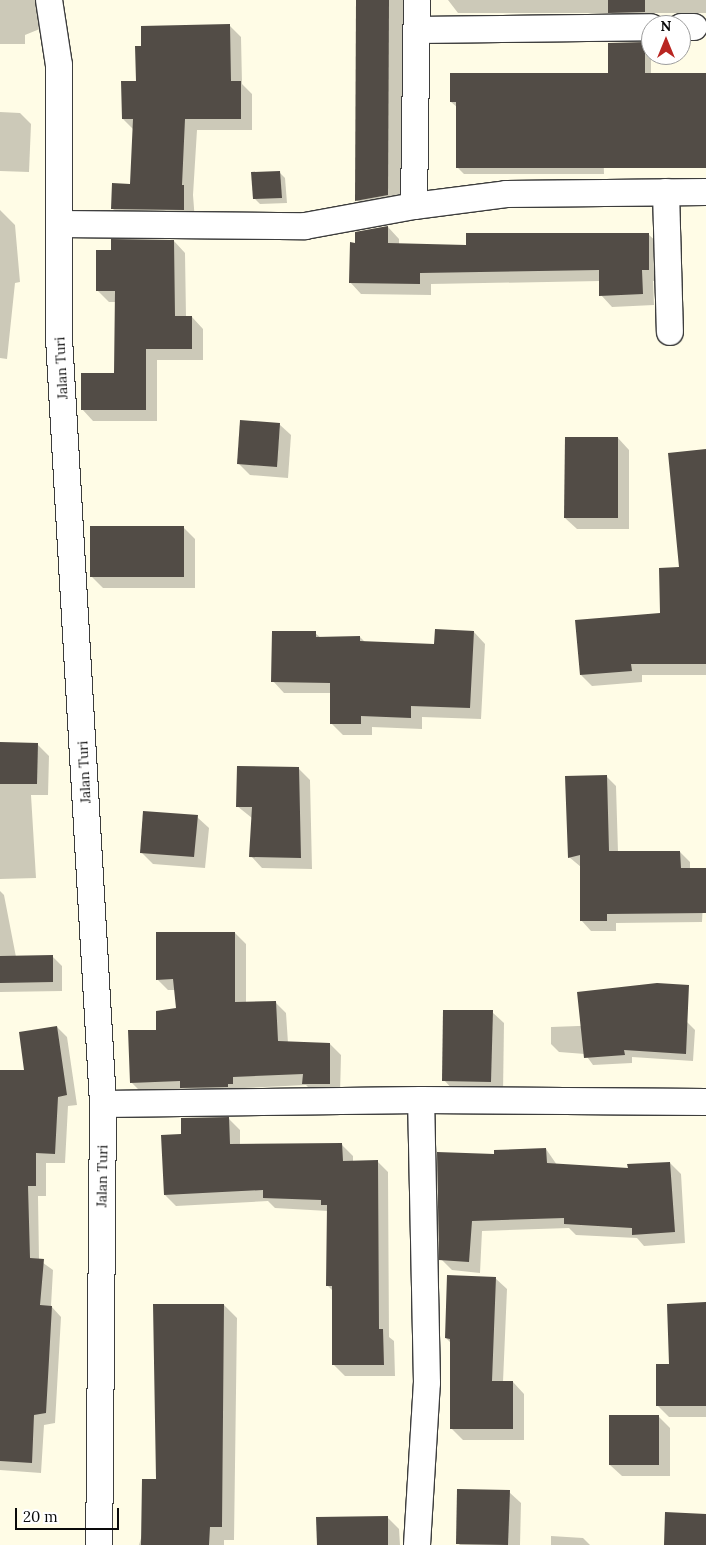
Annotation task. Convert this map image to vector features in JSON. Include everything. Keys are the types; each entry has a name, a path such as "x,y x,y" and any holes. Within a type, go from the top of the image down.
{"street":[{"name":"Jalan Turi","path":"49,0 59,65 59,338 103,1104 99,1545"},
{"path":"414,206 417,0"},
{"path":"416,30 641,27"},
{"path":"666,192 670,332"},
{"path":"59,224 305,226 414,206 506,194 706,192"},
{"path":"103,1104 421,1100 706,1102"},
{"path":"417,1545 427,1383 421,1100"}],"building":[{"path":"356,0 389,0 388,195 355,201"},
{"path":"608,0 645,0 645,12 608,13"},
{"path":"230,24 231,81 241,81 241,119 185,119 182,185 184,185 184,210 111,209 112,183 130,184 133,119 122,119 121,81 136,81 135,46 141,46 141,26"},
{"path":"641,42 641,65 645,65 645,73 706,73 706,168 456,168 456,102 450,102 450,73 608,73 608,43"},
{"path":"280,171 282,198 253,199 251,172"},
{"path":"388,226 388,243 466,245 466,233 649,233 649,270 642,270 643,294 599,296 599,270 420,273 420,284 349,283 350,242 355,243 355,232"},
{"path":"111,239 174,240 175,316 192,316 192,349 146,349 146,410 81,410 81,373 114,373 115,291 96,291 96,250 111,250"},
{"path":"240,420 280,423 277,467 237,464"},
{"path":"565,437 618,437 618,518 564,518"},
{"path":"706,449 706,664 631,664 632,671 580,675 575,620 660,613 659,568 679,567 668,453"},
{"path":"90,526 184,526 184,577 90,577"},
{"path":"435,629 474,631 470,708 411,706 411,718 361,716 361,724 330,724 330,683 271,682 272,631 316,631 316,637 360,636 360,641 434,644"},
{"path":"0,742 38,743 37,784 0,784"},
{"path":"237,766 299,767 301,858 249,857 252,807 236,807"},
{"path":"607,775 609,851 680,851 681,868 706,868 706,913 607,914 607,921 580,921 580,855 568,858 565,776"},
{"path":"143,811 198,815 194,857 140,853"},
{"path":"156,932 235,932 235,1002 276,1001 278,1041 330,1043 330,1084 302,1084 303,1074 233,1077 233,1084 228,1084 228,1087 180,1088 180,1081 130,1083 128,1030 156,1030 156,1011 176,1008 173,979 156,980"},
{"path":"53,955 53,982 0,983 0,956"},
{"path":"657,983 689,985 686,1054 624,1050 625,1055 584,1058 577,992"},
{"path":"443,1010 493,1010 491,1082 442,1081"},
{"path":"57,1026 67,1095 58,1097 55,1154 36,1153 36,1186 28,1186 30,1258 44,1259 40,1305 52,1306 46,1413 34,1415 32,1463 0,1461 0,1070 24,1070 19,1032"},
{"path":"229,1117 230,1144 342,1143 343,1161 378,1160 379,1329 383,1329 384,1365 332,1365 332,1286 326,1286 327,1205 321,1205 321,1200 263,1198 263,1190 164,1195 161,1135 181,1134 181,1118"},
{"path":"546,1148 547,1163 628,1168 627,1164 670,1162 675,1232 632,1235 632,1228 564,1224 564,1218 472,1221 469,1262 439,1260 437,1152 494,1154 494,1150"},
{"path":"447,1275 496,1277 492,1381 513,1381 513,1429 450,1429 450,1339 445,1338"},
{"path":"706,1302 706,1406 656,1406 656,1364 669,1364 667,1304"},
{"path":"153,1304 224,1304 222,1527 210,1527 209,1545 141,1545 142,1479 156,1479"},
{"path":"609,1415 659,1415 659,1465 609,1465"},
{"path":"457,1489 510,1490 508,1545 456,1544"},
{"path":"665,1512 706,1514 706,1545 664,1545"},
{"path":"388,1516 388,1545 317,1545 316,1517"}]}
